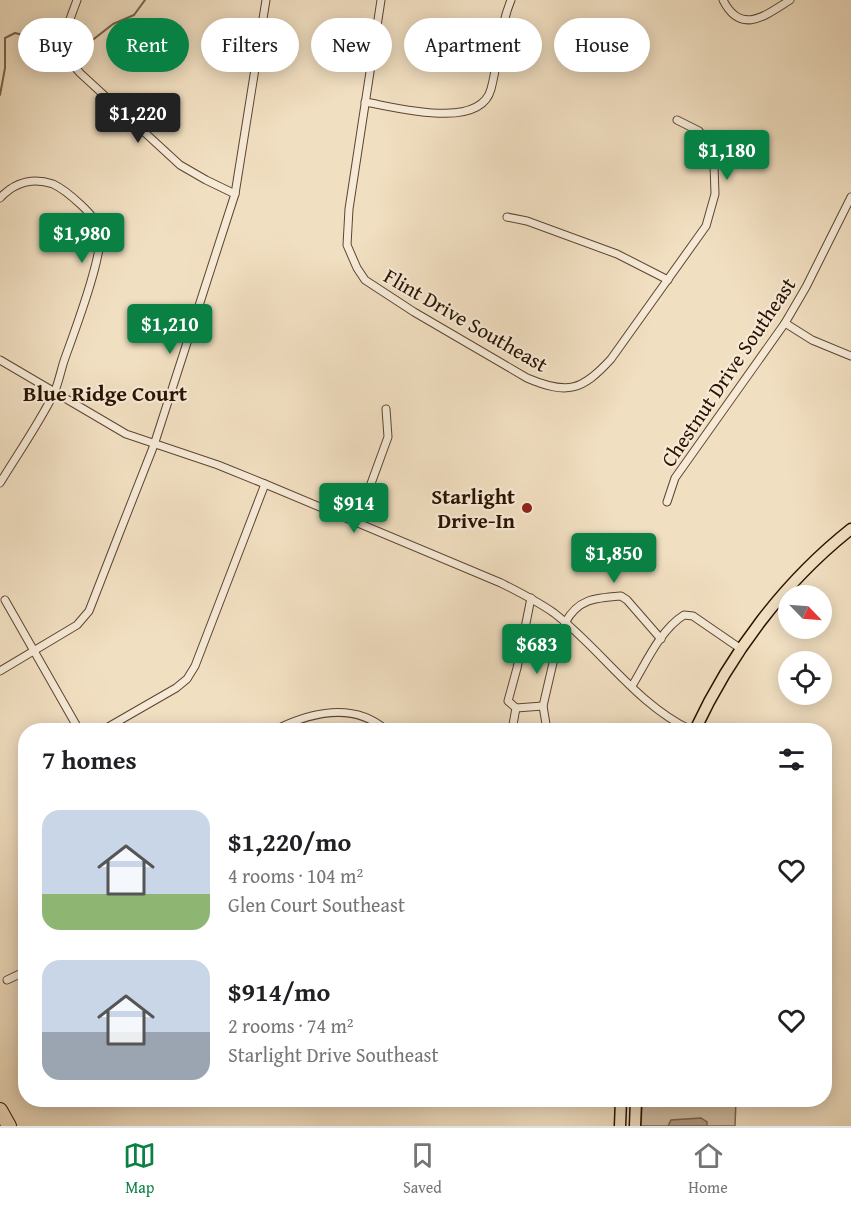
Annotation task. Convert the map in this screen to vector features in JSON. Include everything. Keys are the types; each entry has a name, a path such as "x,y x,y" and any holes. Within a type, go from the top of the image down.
{"highway":[{"path":"0,1110 9,1126"}],"main road":[{"path":"697,723 741,649 786,591 829,547 851,529"},
{"path":"620,1126 621,1107"},
{"path":"635,1126 636,1107"}],"street":[{"path":"77,0 67,32 65,46 68,59 105,97 180,165 235,194"},
{"path":"0,671 77,625 89,611 154,445 235,194 266,0"},
{"name":"Flint Drive Southeast","path":"381,0 349,209 347,245 365,280 414,312 527,378 545,386 564,389 581,385 595,376 611,359 706,226 715,194 714,165 709,147 699,131 677,120"},
{"path":"365,102 455,114 476,109 491,92 500,35 511,0"},
{"path":"723,0 730,13 755,21 790,0"},
{"path":"0,198 9,188 22,181 41,180 56,186 94,217 100,231 99,250 88,289 54,392 0,483"},
{"name":"Chestnut Drive Southeast","path":"667,502 675,478 785,323 851,197"},
{"path":"507,217 527,221 617,254 668,280"},
{"path":"785,323 822,345 851,356"},
{"path":"0,360 126,434 266,484 492,579 531,598 554,614 660,711 681,723"},
{"path":"357,522 388,437 386,409"},
{"path":"115,723 176,688 187,679 195,666 266,484"},
{"path":"546,723 543,706 556,650 571,612 581,603 621,596 661,639"},
{"path":"531,598 508,702 516,708 543,706"},
{"path":"5,600 75,723"},
{"path":"632,686 661,639 676,620 684,615 693,616 741,649"},
{"path":"513,723 516,708"},
{"path":"291,723 330,712 350,712 367,717 376,723"},
{"path":"7,980 18,975"}],"shaded area":[{"path":"642,1107 736,1107 735,1126 641,1126"},
{"path":"701,1118 707,1122 707,1126 668,1126 671,1120"}],"waterway":[{"path":"94,39 113,24 134,15 145,0"},
{"path":"0,95 5,68 5,38 18,34"}],"place":[{"name":"Starlight Drive-In","path":"527,508"}],"district":[{"name":"Blue Ridge Court","path":"105,393"}]}
